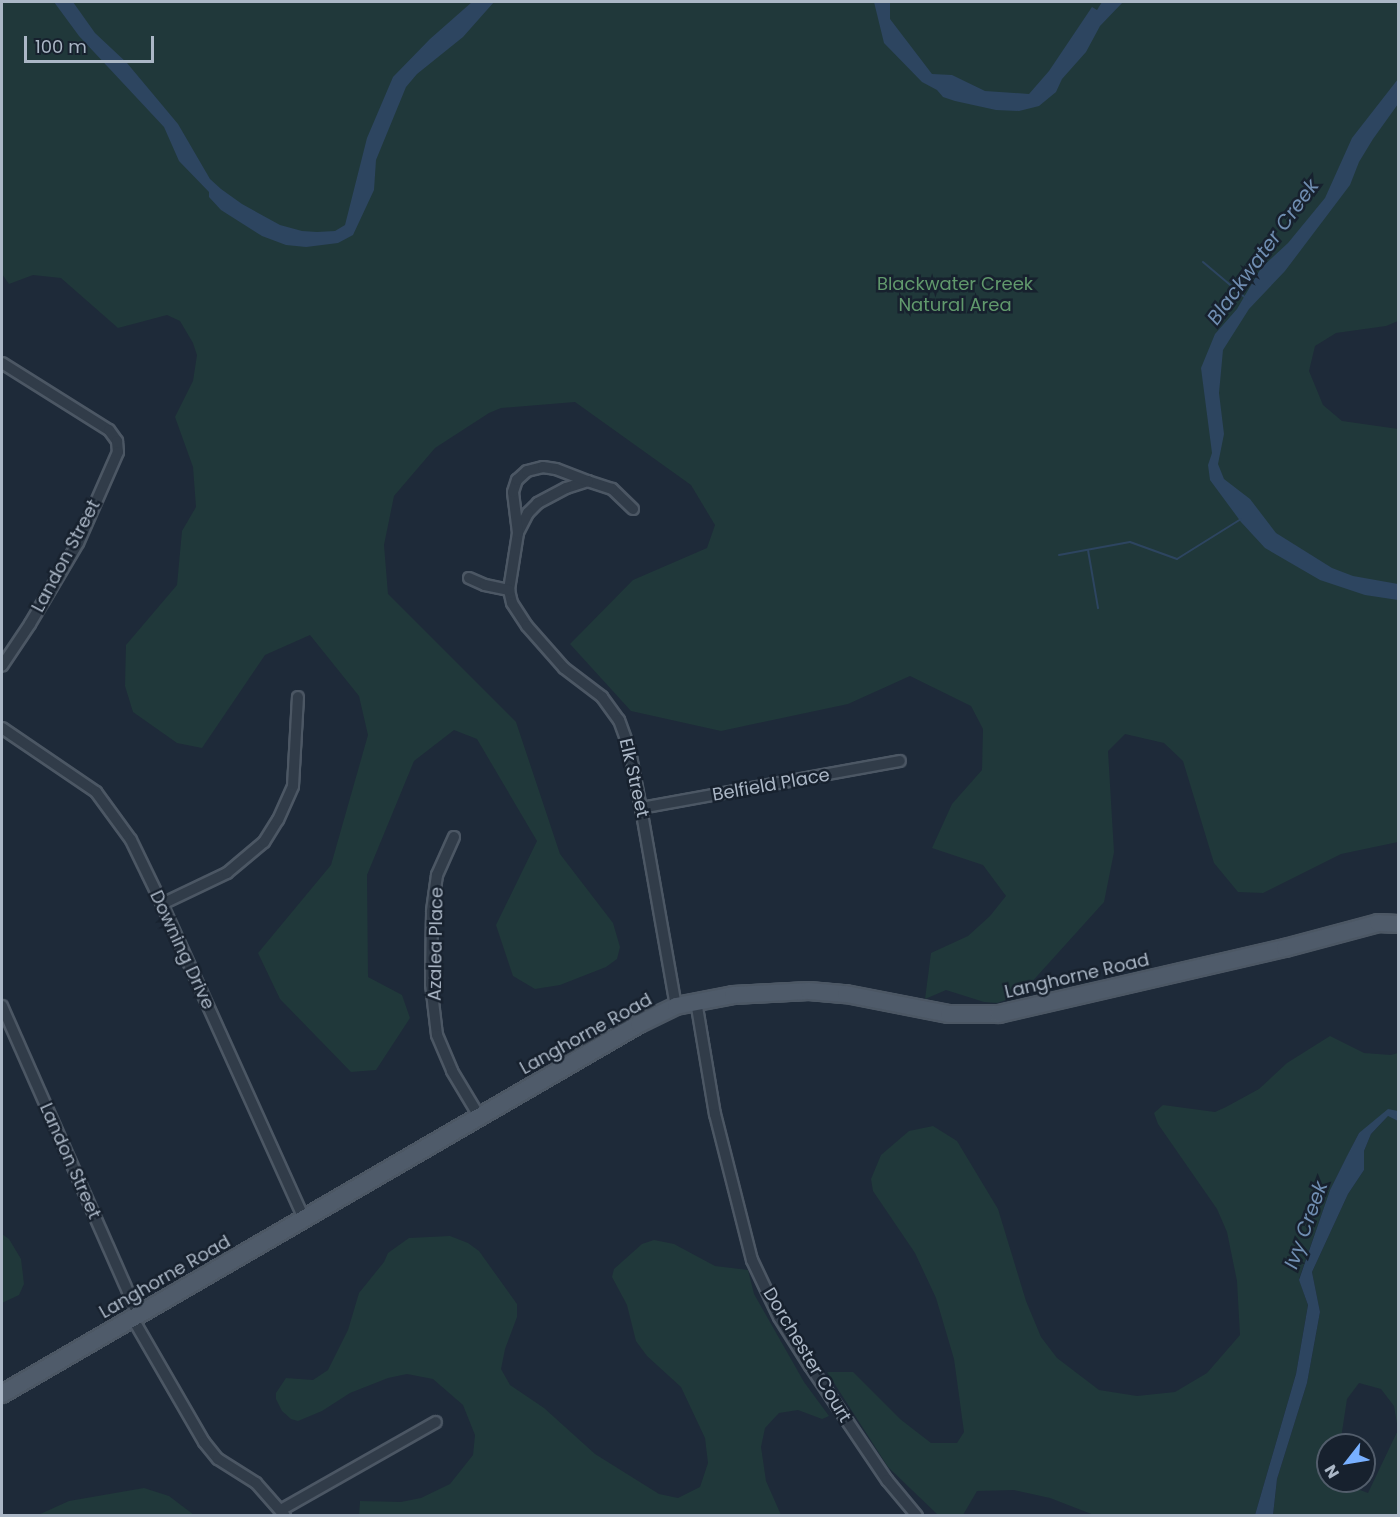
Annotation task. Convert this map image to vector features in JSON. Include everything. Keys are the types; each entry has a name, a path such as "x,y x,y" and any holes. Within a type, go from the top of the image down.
{"main road":[{"name":"Langhorne Road","path":"2,1394 479,1116 639,1024 676,1006 775,990 846,994 949,1014 999,1014 1286,948 1378,923 1398,924"}],"street":[{"name":"Landon Street","path":"2,363 109,430 117,441 117,452 78,543 2,666"},
{"path":"469,578 485,585 510,590 518,533 513,492 517,480 527,471 543,467 556,469 612,489 633,509"},
{"path":"518,533 528,513 538,503 566,488 588,481"},
{"name":"Elk Street","path":"510,590 512,603 527,626 564,668 602,697 620,720 630,751 676,1006"},
{"path":"162,904 227,873 264,842 278,820 293,786 298,697"},
{"name":"Downing Drive","path":"2,728 96,792 131,840 304,1218"},
{"name":"Belfield Place","path":"641,808 900,762"},
{"name":"Azalea Place","path":"454,837 437,875 432,912 431,984 437,1035 452,1071 479,1116"},
{"name":"Dorchester Court","path":"696,1001 715,1114 752,1260 779,1317 810,1366 887,1480 917,1515"},
{"name":"Landon Street","path":"2,1006 136,1317 204,1442 218,1458 256,1483 283,1513"},
{"path":"283,1513 436,1422"}],"green space":[{"name":"Blackwater Creek Natural Area","path":"2,2 1398,2 1398,321 1386,326 1336,333 1315,346 1309,371 1323,405 1342,421 1398,429 1398,842 1341,854 1263,893 1238,892 1214,863 1183,761 1164,743 1125,734 1108,751 1114,852 1104,902 1020,995 997,1003 984,1002 946,990 925,999 931,953 968,936 990,916 1006,896 983,865 932,848 952,804 982,770 983,729 971,706 910,676 848,704 721,731 631,711 570,644 633,580 707,548 715,525 691,485 575,402 501,408 489,413 435,448 394,496 384,545 388,594 516,722 560,854 613,923 620,947 617,959 606,967 560,985 535,989 513,976 496,925 537,841 477,739 454,730 414,761 367,875 368,977 402,995 410,1018 376,1070 351,1072 280,999 258,953 331,865 368,735 359,696 310,635 265,655 202,748 177,743 133,712 125,686 126,645 177,585 182,531 196,507 193,467 175,417 193,381 197,355 180,321 167,315 118,328 61,278 33,275 9,284 2,274"},
{"path":"1330,1036 1364,1053 1391,1055 1398,1053 1398,1111 1359,1133 1330,1190 1299,1279 1308,1305 1296,1374 1255,1515 1094,1515 1050,1498 1014,1490 977,1491 963,1515 938,1515 888,1467 827,1372 853,1372 900,1419 931,1443 957,1443 964,1432 954,1359 936,1298 915,1253 873,1191 871,1179 881,1155 909,1131 933,1126 957,1141 998,1209 1026,1301 1041,1337 1057,1358 1099,1390 1137,1396 1175,1392 1207,1373 1240,1335 1237,1281 1227,1232 1217,1209 1158,1124 1154,1113 1163,1105 1215,1112 1259,1089 1287,1063"},
{"path":"1388,1116 1398,1121 1398,1430 1398,1515 1273,1516 1277,1479 1307,1383 1320,1312 1312,1272 1348,1194 1364,1170 1364,1151 1371,1134"},
{"path":"2,1234 9,1239 21,1259 24,1284 19,1295 2,1303"},
{"path":"450,1236 468,1243 479,1251 517,1304 517,1317 505,1349 501,1369 510,1385 544,1408 595,1454 659,1494 678,1498 700,1487 708,1463 705,1438 681,1387 647,1356 636,1341 627,1305 612,1277 614,1269 642,1244 654,1240 674,1244 715,1266 748,1270 754,1294 804,1382 829,1416 822,1419 798,1410 779,1413 765,1428 761,1447 766,1481 781,1515 359,1515 360,1501 401,1502 421,1498 450,1484 473,1455 475,1435 463,1405 433,1379 407,1374 388,1378 350,1393 322,1411 298,1421 291,1419 282,1411 276,1399 276,1393 286,1378 313,1380 328,1370 348,1330 359,1293 384,1262 388,1253 409,1238"},
{"path":"144,1488 169,1496 194,1515 38,1515 69,1501"}],"water":[{"path":"54,2 73,2 95,33 127,63 178,124 210,179 221,189 242,204 280,225 302,231 317,232 335,231 345,225 367,138 393,77 430,39 472,2 494,2 463,37 417,74 406,87 376,160 374,190 353,235 338,243 306,247 286,245 262,236 221,210 209,197 209,192 179,161 164,127 79,36"},
{"path":"874,2 890,2 890,19 932,74 952,75 985,91 1029,94 1049,71 1092,7 1097,10 1102,2 1123,2 1100,26 1086,52 1062,79 1056,92 1039,106 1019,111 996,110 955,101 943,97 937,90 922,82 884,43"},
{"path":"1398,79 1398,104 1359,162 1350,185 1285,271 1249,309 1223,350 1219,393 1224,434 1218,464 1224,479 1250,499 1276,533 1332,568 1353,576 1398,584 1398,600 1365,595 1320,580 1265,548 1241,522 1210,480 1208,465 1212,453 1201,368 1215,334 1237,309 1261,268 1288,243 1325,198 1352,138"},
{"path":"1388,1109 1398,1111 1398,1121 1388,1116 1371,1134 1364,1151 1364,1170 1348,1194 1312,1272 1320,1312 1307,1383 1277,1479 1273,1515 1255,1515 1296,1374 1308,1305 1299,1280 1330,1190 1347,1156 1359,1133"}],"waterway":[{"name":"Blackwater Creek","path":"1203,262 1247,299"},
{"path":"1059,555 1130,542 1177,559 1241,519"},
{"path":"1088,550 1098,608"}],"water label":[{"name":"Ivy Creek","path":"1306,1225"}]}
